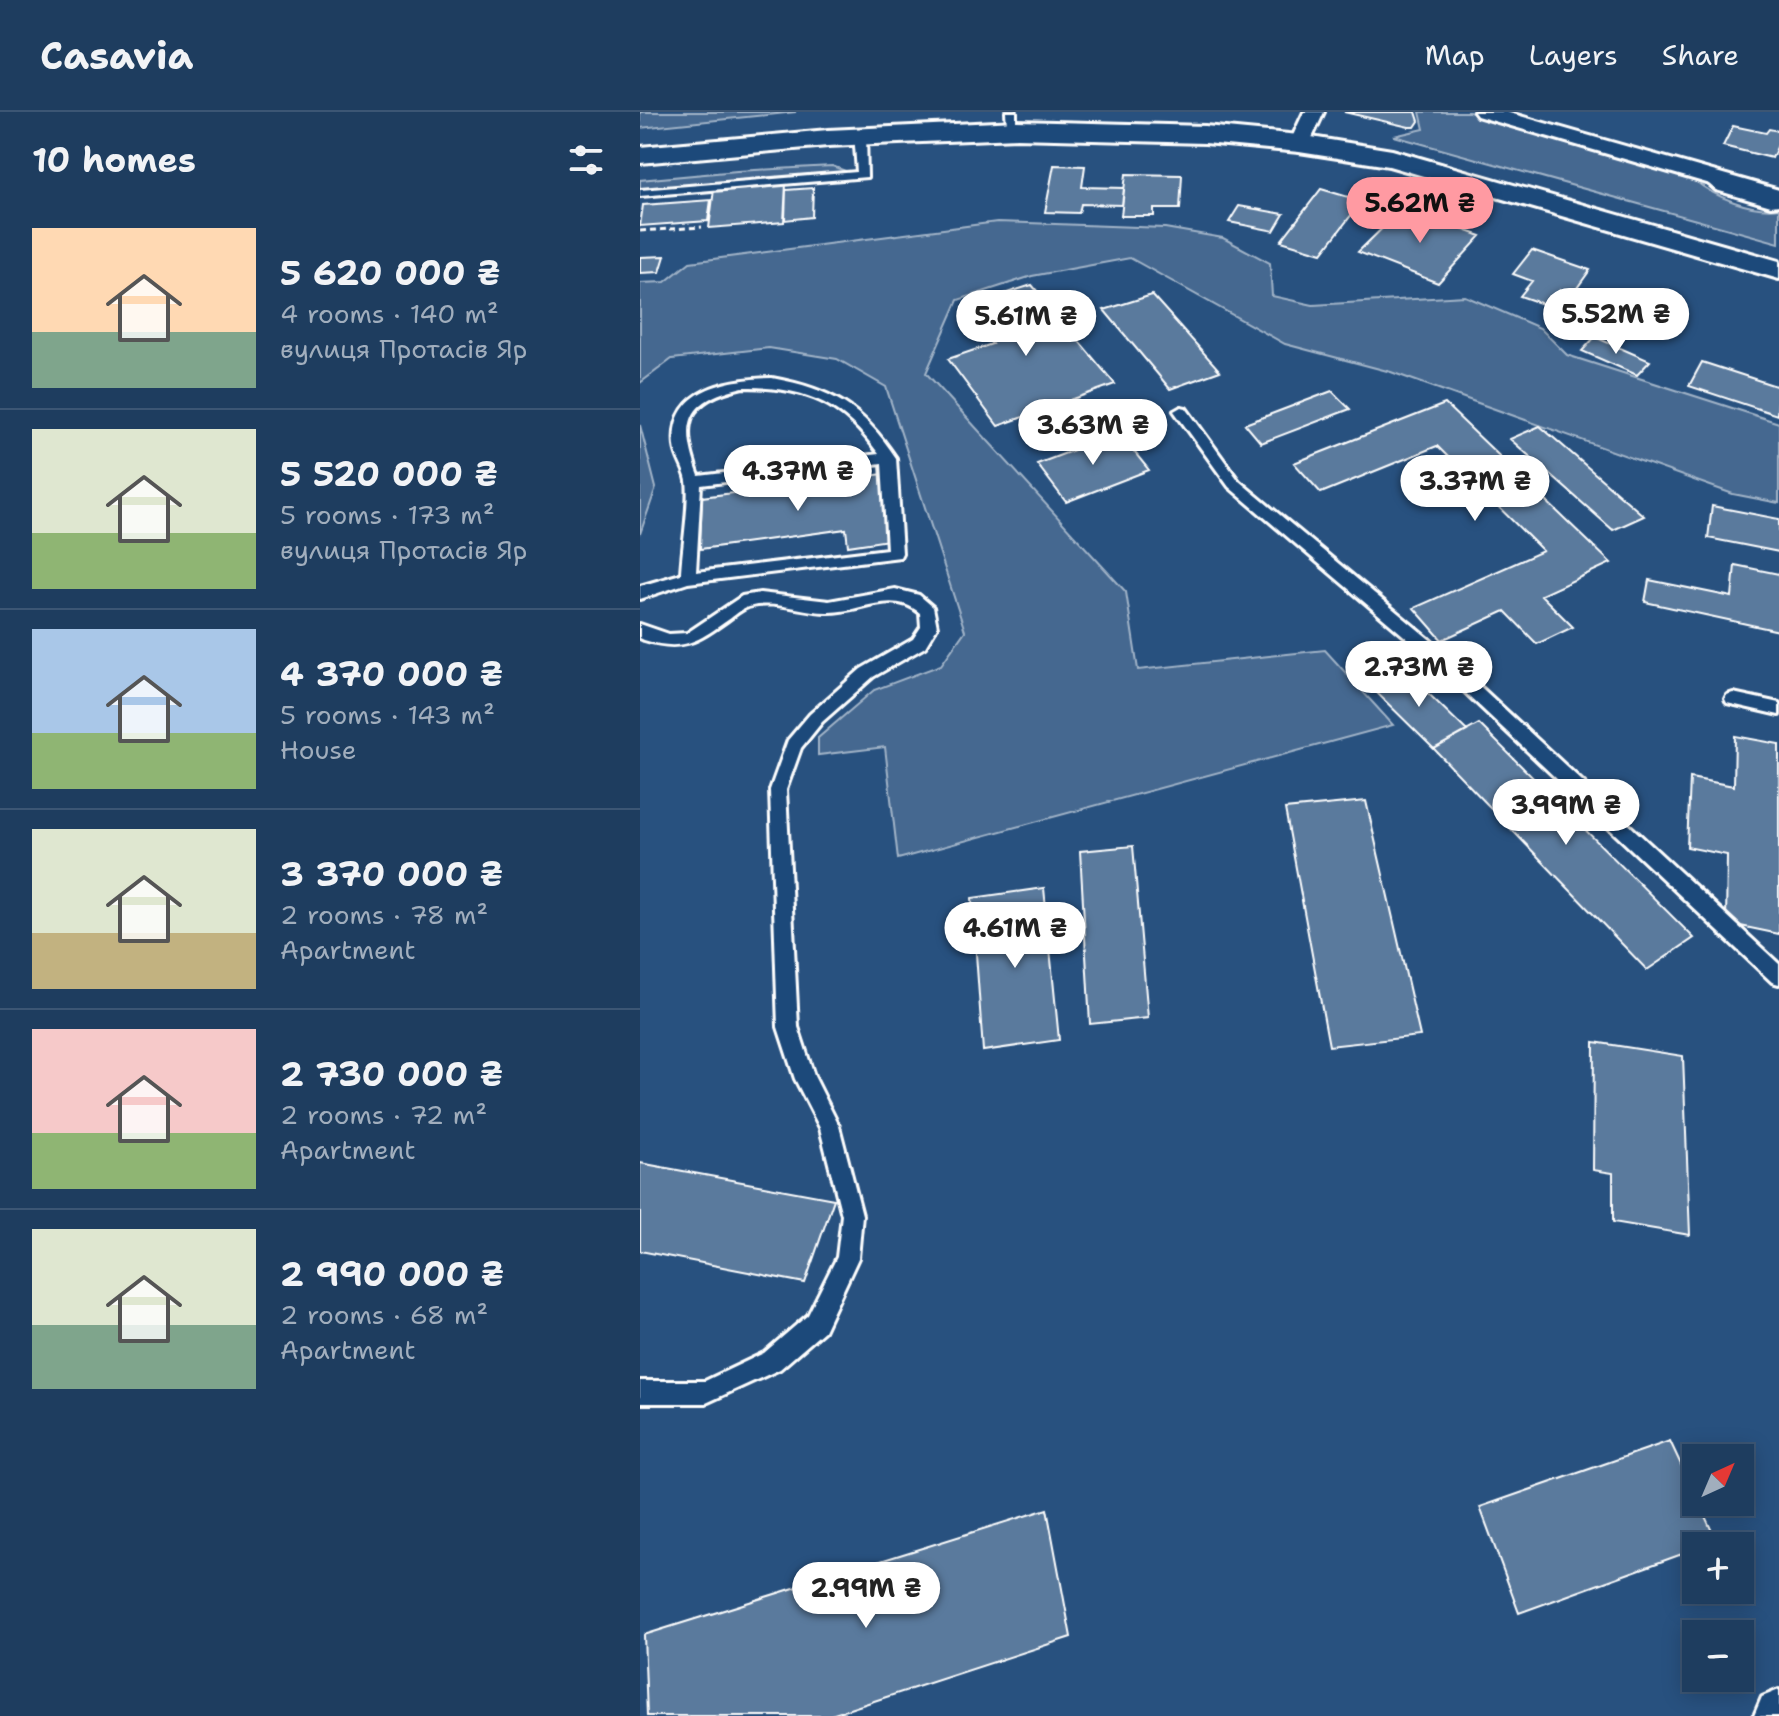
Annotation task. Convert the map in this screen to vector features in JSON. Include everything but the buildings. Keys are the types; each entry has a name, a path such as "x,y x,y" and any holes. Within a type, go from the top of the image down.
{"main road":[{"path":"640,155 1011,119 1301,140 1392,158 1779,270"}],"street":[{"path":"1301,140 1314,112"},
{"path":"1484,112 1779,200"}],"lane":[{"path":"640,193 863,175 860,133"},
{"path":"640,593 654,586 688,578 895,553 889,458 850,411 830,398 800,387 748,379 704,390 688,403 679,421 678,437 685,467 694,481 688,578"},
{"path":"1181,411 1234,484 1422,642 1779,976"},
{"path":"694,481 889,458"},
{"path":"640,630 649,636 669,640 691,638 742,602 760,599 829,607 895,595 914,599 928,611 929,627 919,643 867,673 816,718 794,745 778,790 788,1027 805,1079 829,1126 849,1200 852,1215 847,1258 816,1323 772,1361 706,1392 640,1392"},
{"path":"1733,699 1779,709"}],"path":[{"path":"640,231 702,227"}],"shaded area":[{"path":"640,112 796,112 640,128"},
{"path":"1420,112 1469,112 1693,179 1733,202 1757,208 1779,208 1779,243 1394,136 1424,129"},
{"path":"832,166 851,173 640,190 640,180"},
{"path":"997,222 1165,228 1223,238 1270,263 1272,296 1313,305 1465,296 1540,328 1567,355 1779,423 1779,503 1733,494 1391,372 1285,344 1130,258 1032,276 958,300 926,373 1126,592 1138,670 1325,650 1393,725 898,859 885,747 818,755 818,738 874,690 941,665 965,631 886,387 837,359 769,348 672,359 640,383 640,283 665,282 690,262"},
{"path":"640,425 656,488 640,534"}]}
